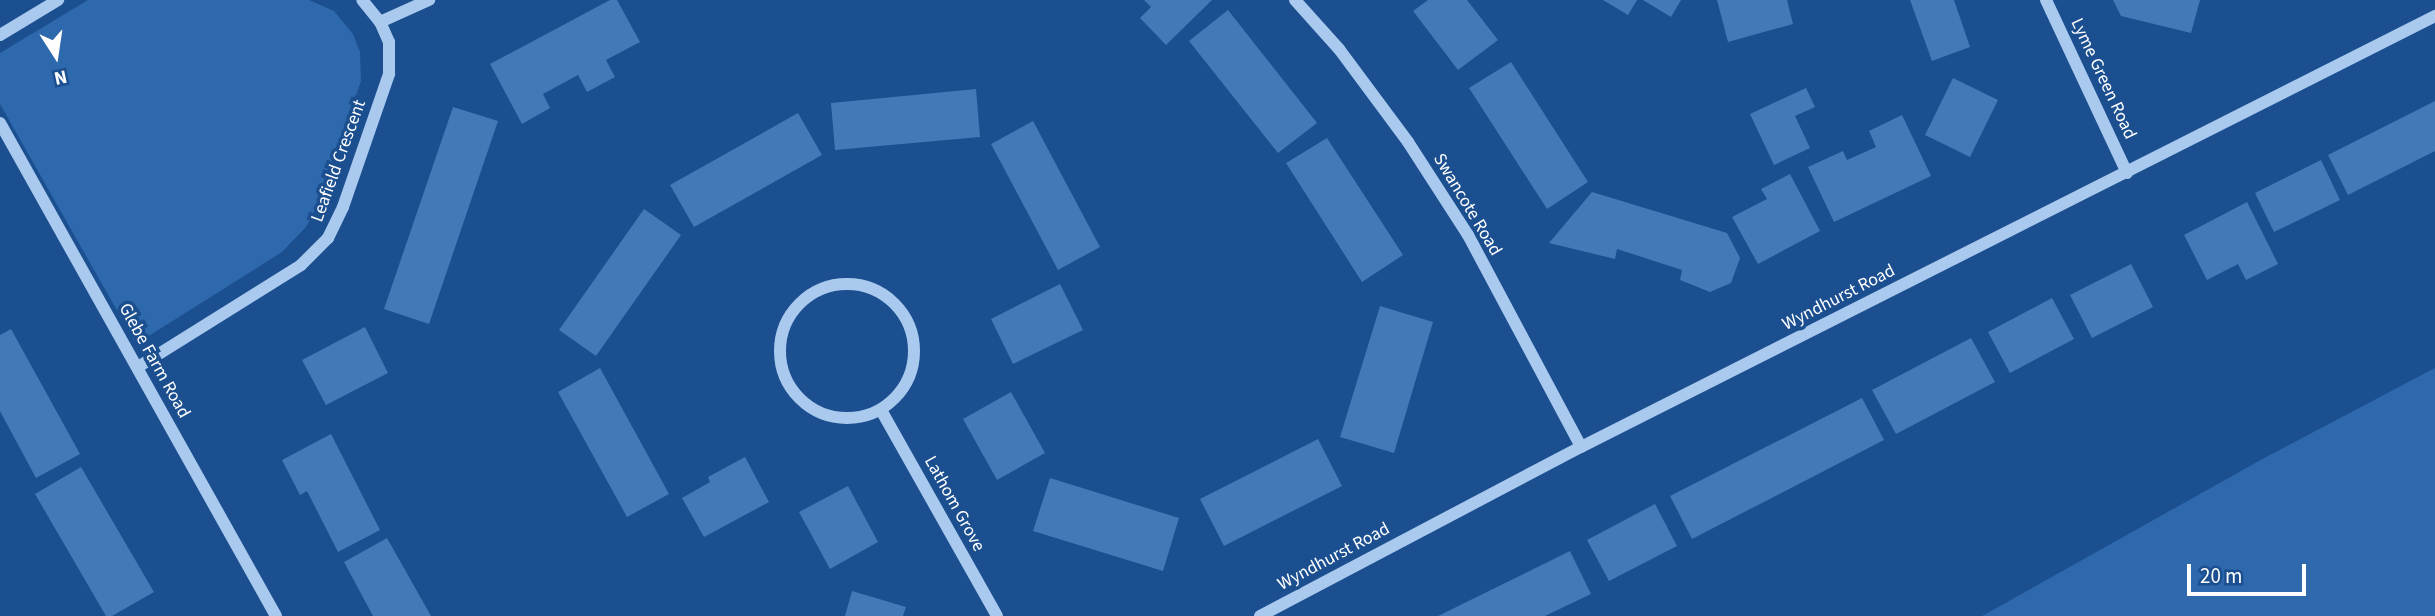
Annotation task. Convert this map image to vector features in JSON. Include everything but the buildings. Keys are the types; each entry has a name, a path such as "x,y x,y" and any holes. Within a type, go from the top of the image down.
{"street":[{"path":"0,35 58,0"},
{"name":"Leafield Crescent","path":"138,367 301,265 328,238 343,207 389,74 389,42 380,22 362,0"},
{"path":"380,22 429,0"},
{"name":"Swancote Road","path":"1295,0 1339,49 1423,165 1468,235 1581,447"},
{"name":"Lyme Green Road","path":"2046,0 2127,173"},
{"name":"Wyndhurst Road","path":"1260,616 1581,447 2435,16"},
{"name":"Glebe Farm Road","path":"0,123 276,616"},
{"path":"852,283 873,289 892,300 905,316 914,336 915,357 909,378 898,396 881,410 862,417 841,418 820,413 802,402 789,386 780,367 779,345 784,325 795,307 811,293 831,285 852,283"},
{"name":"Lathom Grove","path":"881,410 997,616"}],"shaded area":[{"path":"88,0 309,0 334,11 353,34 360,52 361,81 320,200 306,227 282,252 136,344 0,104 0,53"},
{"path":"2435,368 2435,616 1982,616 2266,457"}]}
